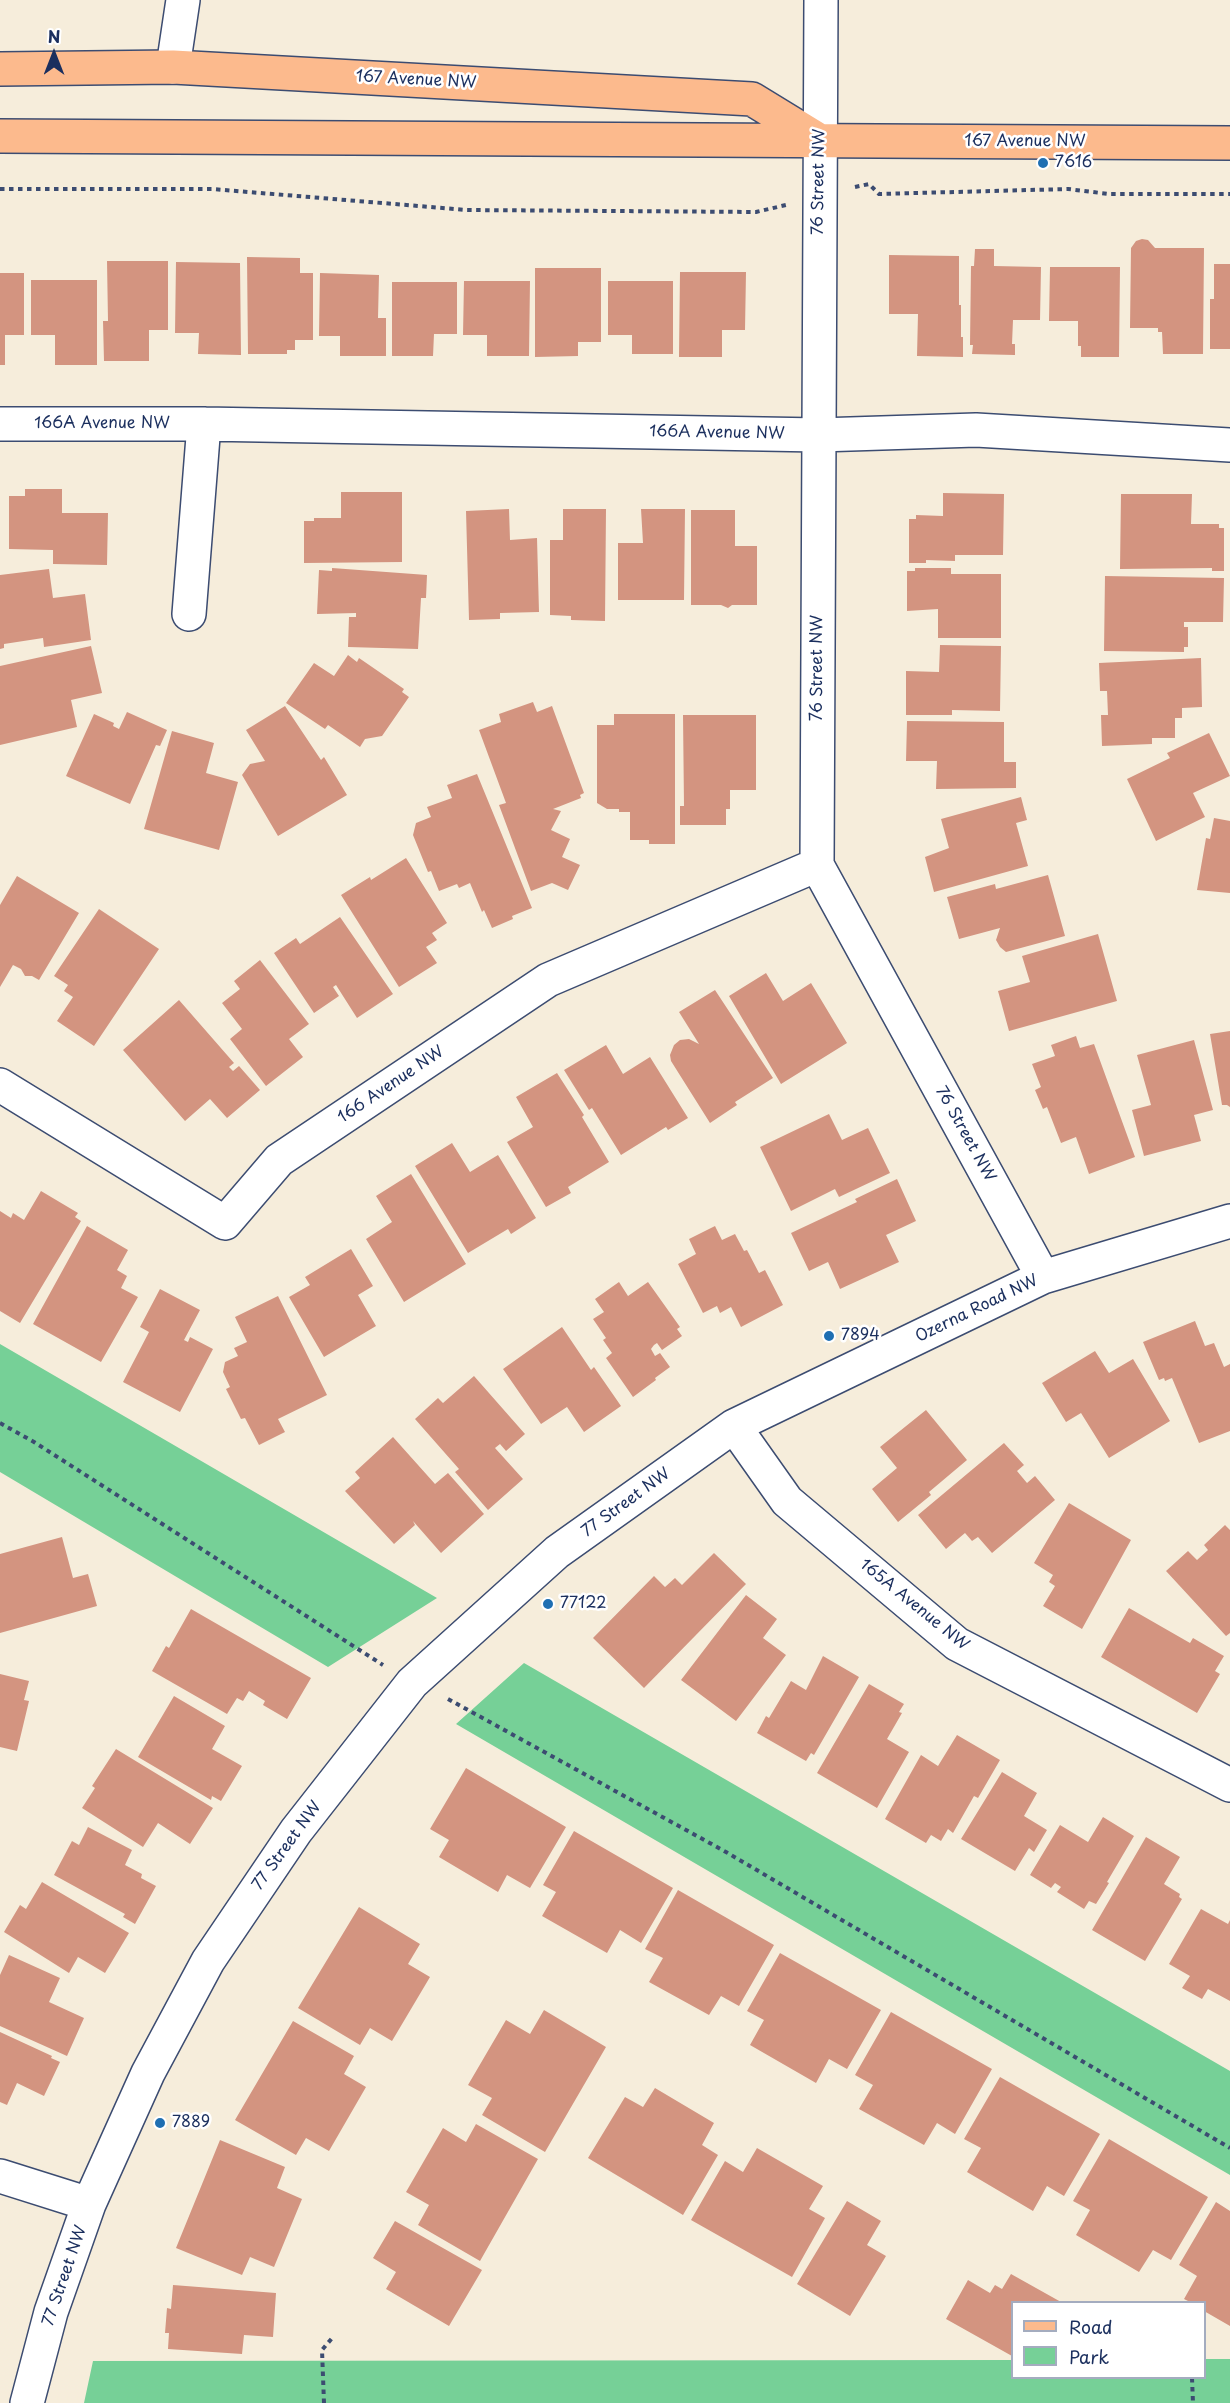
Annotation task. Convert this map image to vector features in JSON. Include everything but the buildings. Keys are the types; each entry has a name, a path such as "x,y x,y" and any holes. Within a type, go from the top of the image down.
{"main road":[{"name":"167 Avenue NW","path":"0,69 173,67 752,99 819,140"},
{"name":"167 Avenue NW","path":"0,136 1230,143"}],"street":[{"path":"173,67 183,0"},
{"name":"76 Street NW","path":"820,0 818,865 1043,1277"},
{"name":"166A Avenue NW","path":"0,424 204,424 819,435 976,430 1230,445"},
{"path":"189,614 204,424"},
{"name":"166 Avenue NW","path":"0,1085 225,1223 279,1160 548,980 818,865"},
{"name":"Ozerna Road NW","path":"734,1426 1043,1277 1230,1221"},
{"name":"77 Street NW","path":"27,2403 51,2312 89,2204 148,2073 208,1961 296,1831 412,1683 557,1552 734,1426"},
{"name":"165A Avenue NW","path":"734,1426 787,1501 957,1644 1230,1785"},
{"path":"0,2176 89,2204"}],"path":[{"path":"0,189 212,189 467,210 756,212 869,184 879,194 1068,189 1109,194 1230,194"},
{"path":"0,1423 44,1448 412,1683 454,1701 726,1852 1230,2148"},
{"path":"324,2403 322,2350 333,2337"},
{"path":"1192,2379 1193,2403"}],"green space":[{"path":"0,1344 437,1598 328,1667 0,1472"},
{"path":"524,1663 1230,2071 1230,2175 456,1724"},
{"path":"1206,2359 1230,2359 1230,2403 84,2403 93,2361 1011,2360 1011,2379 1206,2379"}],"place":[{"name":"7616","path":"1043,163"},
{"name":"7894","path":"829,1336"},
{"name":"77122","path":"548,1604"},
{"name":"7889","path":"160,2123"}]}
